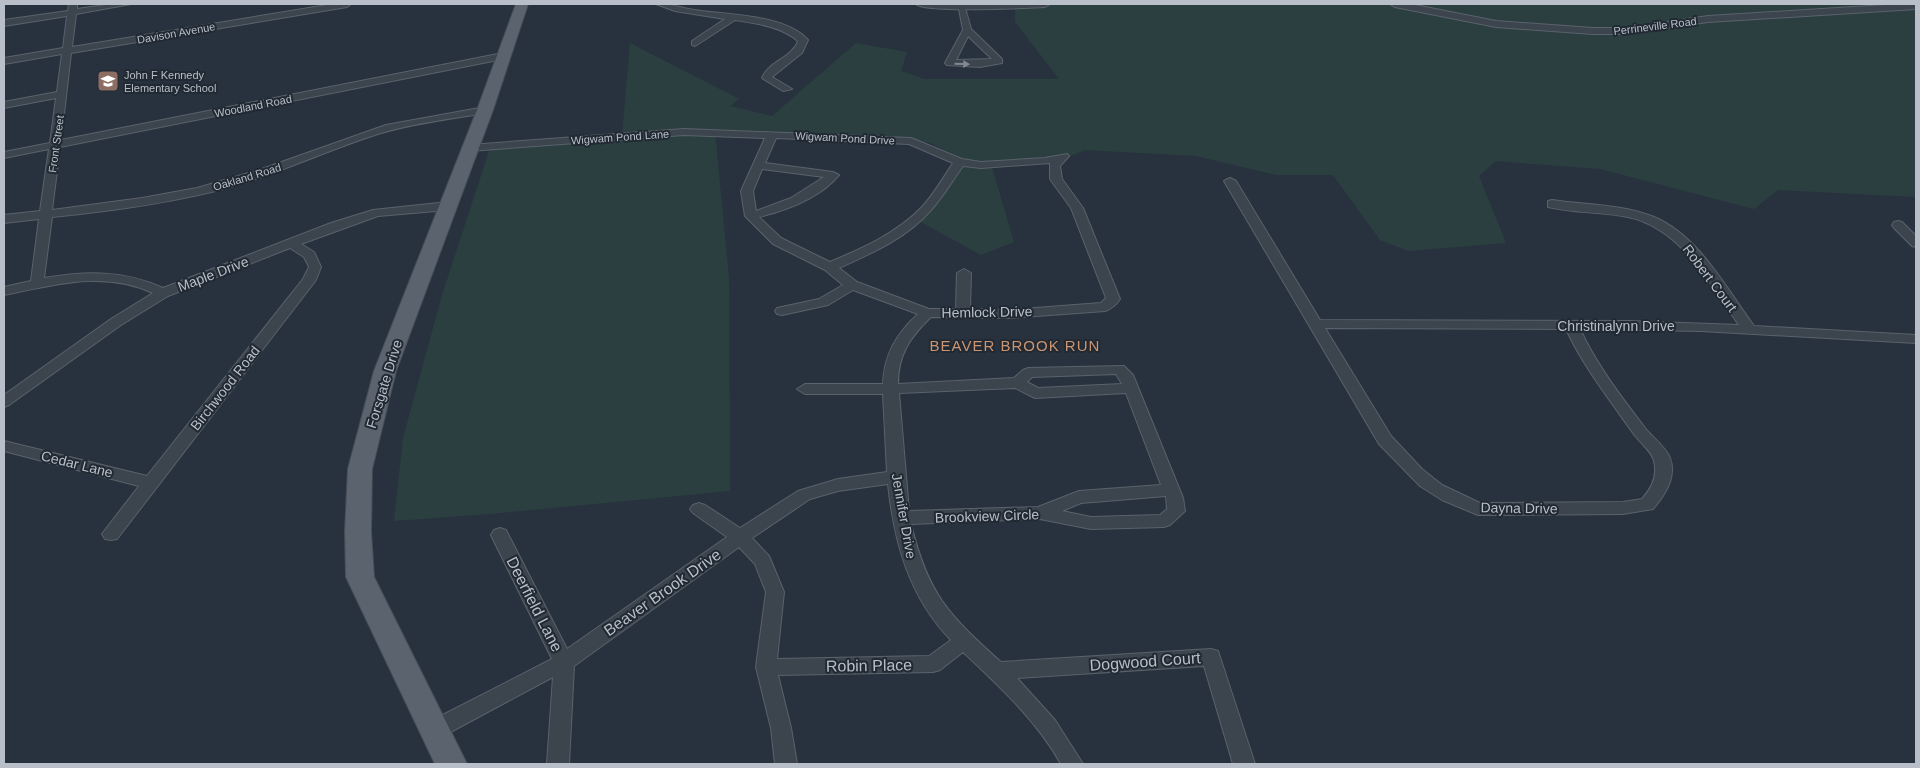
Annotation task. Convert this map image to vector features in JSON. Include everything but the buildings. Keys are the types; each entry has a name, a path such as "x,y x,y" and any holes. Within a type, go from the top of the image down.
{"main road":[{"name":"Forsgate Drive","path":"451,764 436,729 360,577 358,532 360,469 385,370 485,110 522,4"}],"street":[{"path":"4,23 73,8 127,4"},
{"name":"Davison Avenue","path":"4,61 347,4"},
{"path":"660,4 773,25 799,35 802,40 799,51 770,73 767,78 787,89"},
{"path":"921,4 961,6 1045,4"},
{"name":"Perrineville Road","path":"1395,4 1505,25 1593,32 1626,31 1708,19 1916,6"},
{"path":"961,6 967,30 999,61 980,64 950,63 967,30"},
{"name":"Front Street","path":"37,283 73,8"},
{"path":"695,43 733,18"},
{"name":"Woodland Road","path":"4,154 503,56"},
{"path":"4,105 63,94"},
{"name":"Oakland Road","path":"4,219 132,204 217,187 278,168 378,130 485,110"},
{"name":"Wigwam Pond Lane","path":"469,148 684,132 772,134"},
{"path":"758,165 833,174 817,190 798,201 751,216 748,191 758,165 772,134"},
{"name":"Wigwam Pond Drive","path":"772,134 910,141 960,162 981,165 1036,162 1063,156"},
{"name":"Hemlock Drive","path":"751,216 777,241 830,267 852,285 927,313 1010,314 1105,307 1113,299 1077,208 1056,179 1054,166 1063,156"},
{"path":"830,267 875,246 905,227 925,209 960,162"},
{"name":"Dayna Drive","path":"1230,181 1385,440 1412,471 1428,485 1478,509 1623,508 1647,505 1657,493 1664,476 1662,458 1640,432 1581,346 1572,326"},
{"name":"Robert Court","path":"1552,204 1605,211 1650,220 1683,241 1749,329"},
{"name":"Maple Drive","path":"4,402 116,322 163,294 334,226 377,213 448,206"},
{"path":"1898,225 1916,243"},
{"name":"Birchwood Road","path":"111,534 309,280 315,267 309,255 291,243"},
{"path":"963,314 964,273"},
{"path":"4,291 68,278 116,277 137,281 163,294"},
{"path":"782,311 823,302 852,285"},
{"name":"Jennifer Drive","path":"927,313 909,328 896,346 890,374 895,477 901,518 914,570 937,611 997,671 1061,742 1072,764"},
{"name":"Christinalynn Drive","path":"1316,324 1749,329 1822,335 1916,339"},
{"name":"Brookview Circle","path":"805,389 891,389 1018,383 1028,373 1119,369 1126,375 1171,490 1176,511 1164,521 1091,523 1040,513 901,518"},
{"name":"Cedar Lane","path":"4,446 151,483"},
{"name":"Beaver Brook Drive","path":"436,729 564,662 740,537 804,495 838,485 895,477"},
{"path":"1040,513 1079,497 1171,490"},
{"path":"699,509 740,537 763,561 775,592 766,667 781,728 786,764"},
{"name":"Deerfield Lane","path":"500,535 564,662 558,764"},
{"name":"Robin Place","path":"766,667 933,664 964,640"},
{"name":"Dogwood Court","path":"997,671 1211,657 1244,764"}],"green space":[{"path":"945,4 1916,4 1916,197 1778,190 1754,209 1600,169 1496,161 1479,176 1506,243 1408,251 1380,240 1333,175 1276,175 1196,156 1085,150 1058,161 991,164 1014,242 981,255 919,221 966,160 930,143 715,131 729,279 730,491 490,514 394,521 403,438 442,295 491,145 622,135 630,43 739,99 730,106 772,116 856,43 907,52 901,71 924,79 1059,79 1015,22 1015,5 961,6"}],"place":[{"name":"John F Kennedy Elementary School","path":"108,81"}],"district":[{"name":"BEAVER BROOK RUN","path":"1015,346"}]}
